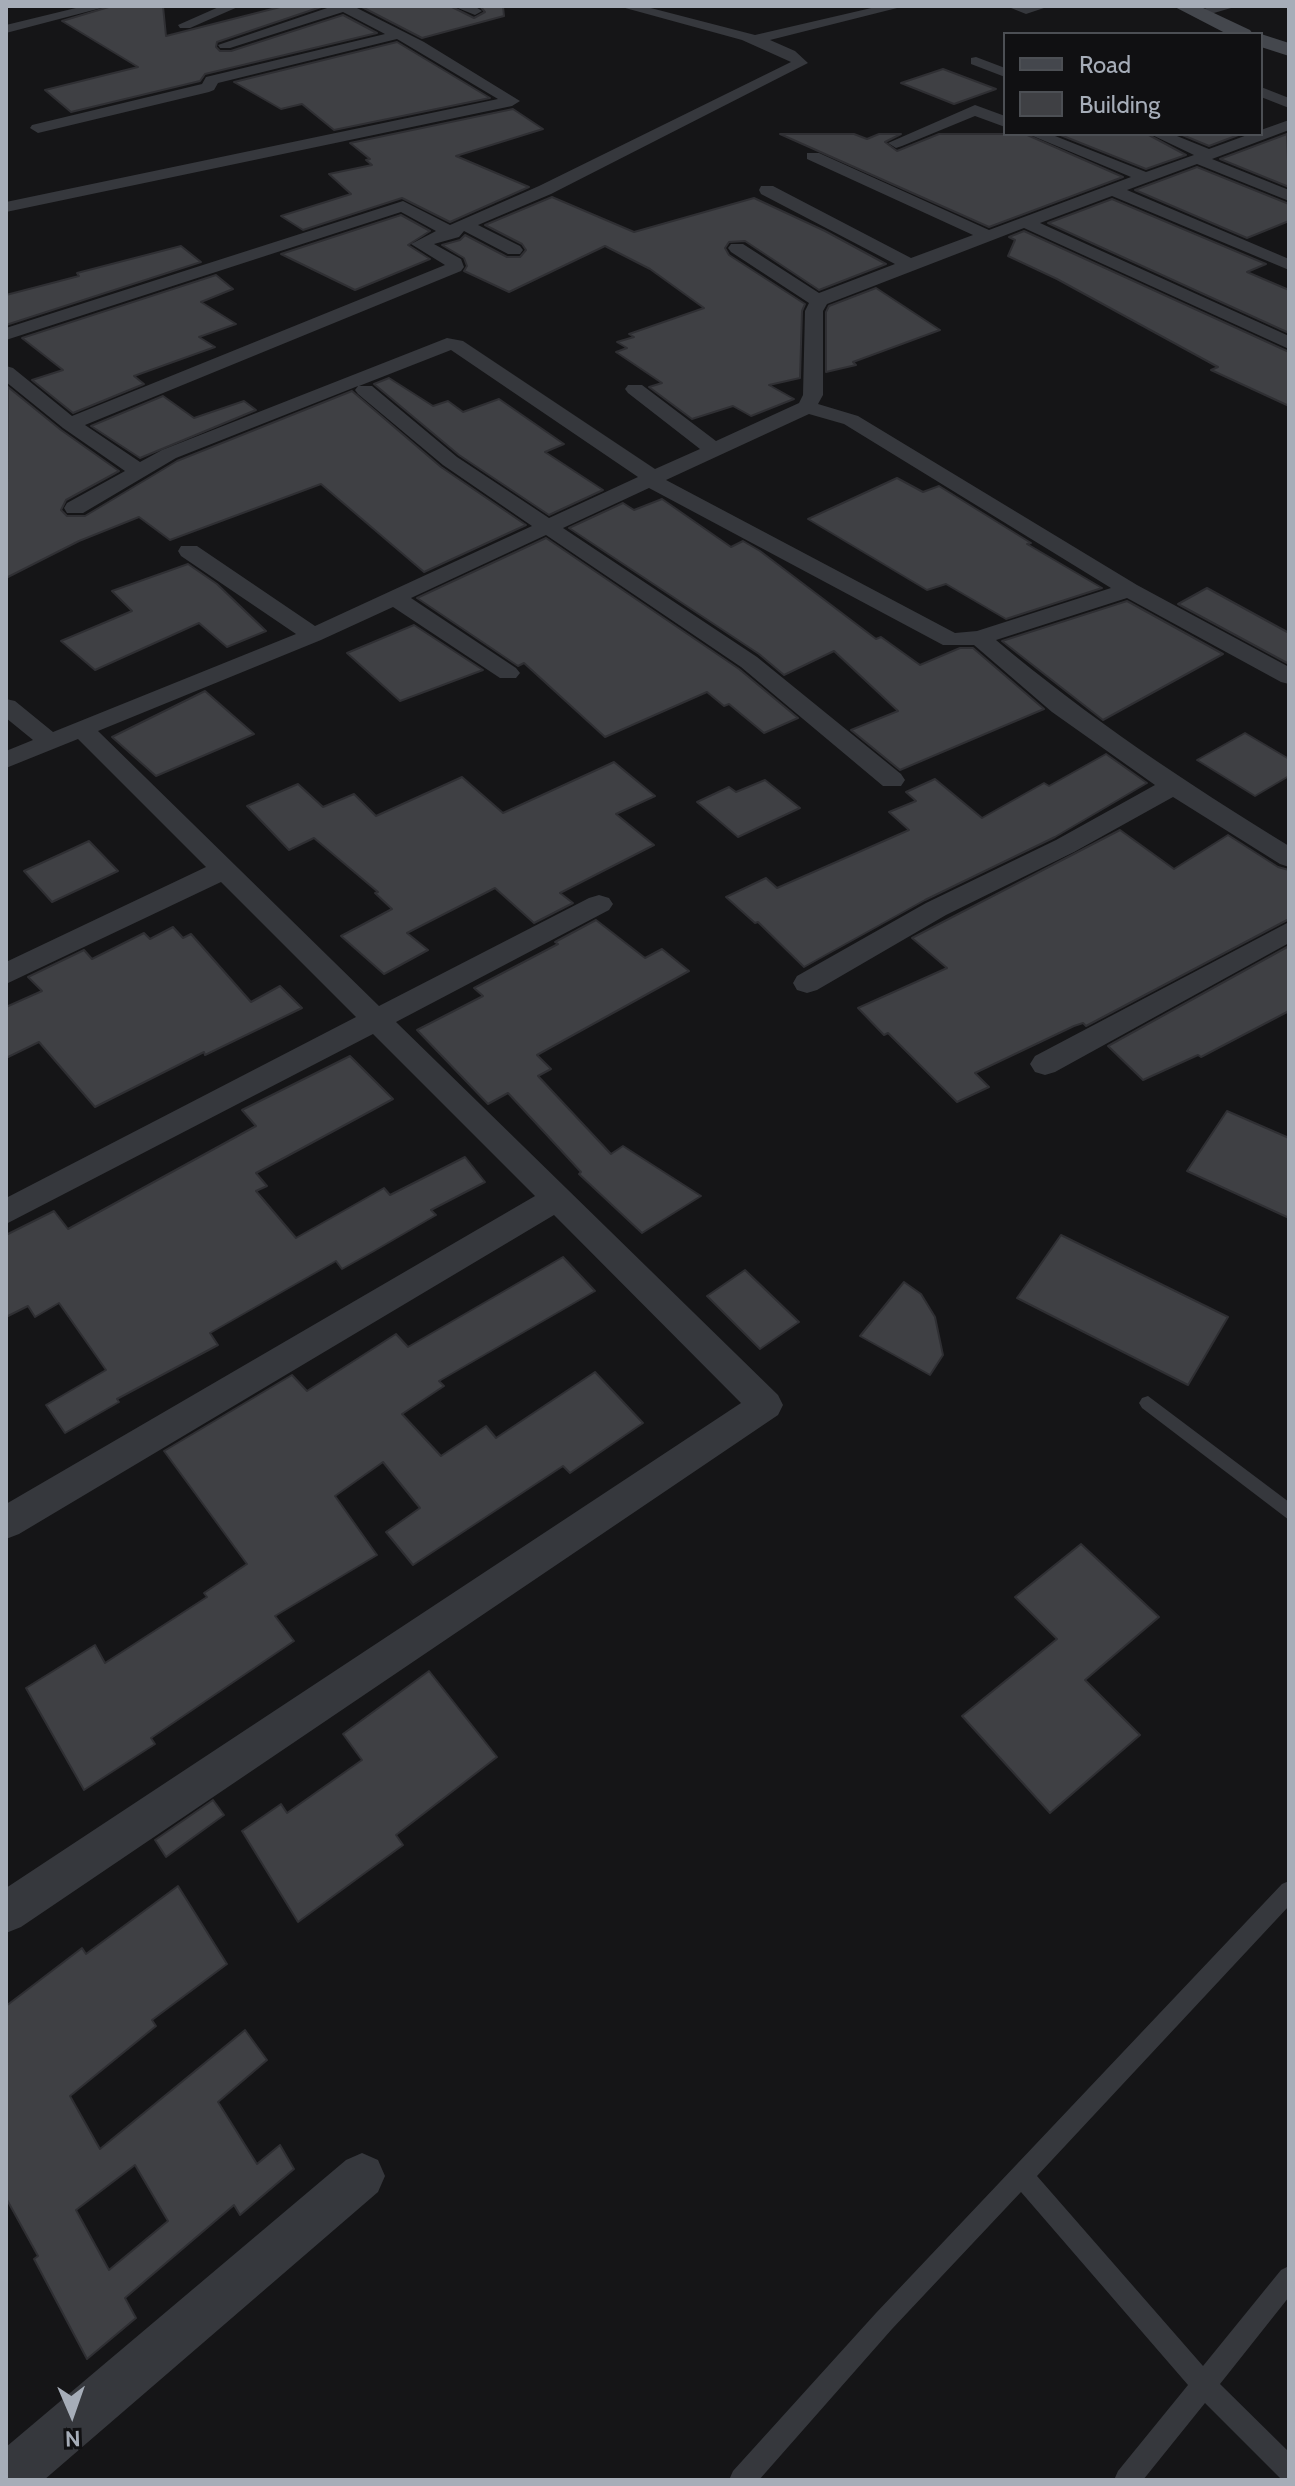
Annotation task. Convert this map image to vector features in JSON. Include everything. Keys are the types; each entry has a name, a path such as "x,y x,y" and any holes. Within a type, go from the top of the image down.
{"street":[{"path":"6,29 102,6"},
{"path":"185,25 233,6"},
{"path":"460,6 475,11"},
{"path":"70,424 455,267 455,263 420,246 459,230 801,63 796,56 753,40 625,6"},
{"path":"753,40 898,6"},
{"path":"1013,6 1026,10 1043,6"},
{"path":"1192,10 1231,6"},
{"path":"6,207 512,101 343,7 225,45"},
{"path":"1192,10 1239,32"},
{"path":"38,128 209,87 211,80 291,58 397,35"},
{"path":"1263,41 1289,50"},
{"path":"976,61 1003,72"},
{"path":"1263,93 1289,103"},
{"path":"896,143 975,110 1003,121"},
{"path":"6,760 313,635 807,407 813,395 814,311 819,301 833,293 1203,157 1283,132"},
{"path":"1041,136 1147,178"},
{"path":"1162,136 1289,196"},
{"path":"813,156 987,235"},
{"path":"767,190 908,264"},
{"path":"1112,190 1289,265"},
{"path":"6,334 403,206 514,250"},
{"path":"1024,222 1289,343"},
{"path":"737,248 819,301"},
{"path":"75,508 169,454 447,344 456,345 652,479 951,640 979,638 1129,590"},
{"path":"6,372 70,424 138,470"},
{"path":"635,389 715,450"},
{"path":"365,390 450,461 749,662 892,780"},
{"path":"807,407 851,420 1129,590 1289,677"},
{"path":"189,551 313,635"},
{"path":"395,598 508,673"},
{"path":"979,638 1061,707 1173,786 1289,858"},
{"path":"6,706 50,742"},
{"path":"6,1912 766,1405 82,729"},
{"path":"807,983 936,909 1065,846 1173,786"},
{"path":"6,974 225,869"},
{"path":"6,1212 599,904"},
{"path":"1045,1064 1289,931"},
{"path":"6,1523 558,1198"},
{"path":"6,2480 362,2176"}],"lane":[{"path":"1148,1403 1289,1512"},
{"path":"742,2480 894,2310 1289,1891"},
{"path":"1021,2175 1205,2386 1289,2469"},
{"path":"1127,2480 1289,2278"}],"building":[{"path":"112,6 163,6 166,36 284,6 324,6 217,42 216,47 220,51 231,51 343,15 377,33 205,74 200,81 71,112 45,90 138,67 62,21"},
{"path":"360,6 450,6 474,18 485,12 480,6 503,6 504,16 422,38"},
{"path":"397,42 490,98 334,130 302,104 281,109 234,82"},
{"path":"943,69 996,89 954,104 901,83"},
{"path":"513,109 543,129 456,156 529,187 450,222 402,198 303,230 281,216 351,194 329,174 372,165 366,160 370,159 350,143"},
{"path":"780,134 854,134 867,139 879,134 901,134 885,142 897,151 939,134 1030,136 1123,177 989,227"},
{"path":"1287,134 1289,187 1220,159"},
{"path":"1063,136 1151,136 1186,155 1146,169"},
{"path":"1185,136 1236,136 1209,146"},
{"path":"1197,167 1289,204 1289,221 1247,238 1135,190"},
{"path":"552,197 634,232 754,198 886,264 819,290 745,241 729,242 725,248 729,255 805,304 802,311 800,378 769,385 794,399 751,416 733,406 692,419 649,387 662,383 616,352 627,348 617,342 634,337 629,334 704,308 650,269 605,246 509,292 464,271 467,266 464,258 442,245 460,240 465,235 507,257 520,257 526,250 522,244 485,225"},
{"path":"1112,199 1266,264 1247,272 1289,290 1289,333 1048,223"},
{"path":"401,215 430,231 408,245 430,259 355,290 281,254"},
{"path":"1024,231 1289,352 1289,406 1211,370 1218,367 1057,279 1008,256 1015,240 1009,237"},
{"path":"181,246 201,262 6,325 6,295"},
{"path":"216,275 233,289 201,302 236,324 199,337 215,347 134,376 144,384 73,413 32,380 63,370 22,338"},
{"path":"876,288 940,330 853,362 856,365 826,372 826,312 829,306"},
{"path":"389,378 433,406 448,401 463,412 499,399 564,444 545,452 603,490 549,515 459,455 374,384"},
{"path":"8,387 119,471 66,500 61,510 67,516 85,516 177,461 352,391 441,467 526,525 424,572 321,484 170,540 139,517 79,541 6,578"},
{"path":"163,396 194,418 244,401 256,410 140,458 91,426"},
{"path":"897,478 923,492 939,486 1031,543 1027,544 1102,588 1006,619 946,584 927,590 808,519"},
{"path":"662,499 731,547 743,541 760,551 876,639 881,637 920,665 960,648 973,648 1044,709 900,770 851,730 898,711 834,651 784,675 759,654 569,528 623,503 634,510"},
{"path":"546,538 739,669 798,718 764,733 729,704 724,706 707,692 605,737 524,663 518,666 417,598"},
{"path":"188,564 217,584 266,631 227,647 199,623 95,670 61,641 132,611 112,591"},
{"path":"1207,588 1289,633 1289,664 1178,604"},
{"path":"1127,601 1223,654 1103,720 1002,641"},
{"path":"414,625 483,670 400,701 347,653"},
{"path":"205,691 254,734 156,776 112,737"},
{"path":"1245,733 1289,759 1289,776 1255,796 1197,760"},
{"path":"1106,754 1147,783 1055,837 925,900 804,967 758,922 755,923 726,897 766,878 777,888 909,830 889,812 916,801 906,792 935,779 982,818 1044,783 1049,786"},
{"path":"614,762 655,796 616,814 654,845 560,893 573,903 534,923 495,888 407,933 428,950 384,974 341,936 392,909 375,893 378,892 314,838 289,850 247,806 298,784 323,807 354,794 376,816 462,777 503,813"},
{"path":"765,780 800,808 738,837 697,802 729,787 736,792"},
{"path":"1120,830 1174,869 1228,835 1278,867 1289,870 1289,919 1086,1026 1083,1023 1074,1026 975,1073 989,1087 957,1102 888,1033 884,1035 858,1008 947,968 912,938"},
{"path":"89,841 118,871 52,902 24,871"},
{"path":"596,920 645,958 662,949 689,971 537,1055 551,1069 538,1076 611,1154 623,1146 701,1196 642,1233 579,1174 581,1172 508,1093 488,1104 417,1030 483,996 474,988 558,944 555,942"},
{"path":"173,927 183,938 191,934 251,1002 280,986 302,1008 205,1055 204,1052 95,1107 39,1042 6,1058 6,1007 42,991 28,977 84,950 92,959 144,933 150,939"},
{"path":"1289,946 1289,1011 1201,1057 1198,1055 1143,1080 1108,1046"},
{"path":"350,1056 393,1099 256,1173 267,1186 256,1191 296,1238 384,1188 390,1195 465,1157 485,1182 431,1210 436,1215 342,1269 336,1261 210,1333 218,1345 117,1399 119,1402 65,1433 46,1405 106,1370 59,1303 35,1317 28,1306 6,1317 6,1235 54,1211 68,1229 256,1126 242,1110"},
{"path":"1227,1111 1289,1138 1289,1218 1187,1171"},
{"path":"1061,1235 1228,1317 1188,1385 1017,1298"},
{"path":"563,1257 595,1291 439,1381 444,1386 402,1414 441,1456 486,1426 496,1438 595,1372 643,1423 570,1473 563,1466 413,1565 386,1532 420,1508 383,1462 335,1496 377,1555 275,1616 294,1641 151,1738 155,1744 84,1790 26,1688 95,1645 105,1663 207,1597 204,1593 247,1564 164,1451 292,1375 307,1391 396,1334 408,1347"},
{"path":"745,1270 799,1322 760,1349 707,1296"},
{"path":"904,1282 921,1294 935,1317 943,1355 930,1375 860,1336"},
{"path":"1081,1544 1159,1617 1085,1680 1140,1735 1050,1813 962,1716 1057,1639 1015,1597"},
{"path":"429,1671 497,1757 396,1835 403,1845 298,1922 242,1831 281,1804 287,1813 362,1760 343,1734"},
{"path":"213,1800 224,1815 166,1857 155,1840"},
{"path":"178,1886 227,1964 152,2020 156,2026 70,2096 100,2149 245,2030 267,2060 218,2102 257,2164 280,2145 294,2169 240,2215 234,2205 125,2298 136,2318 87,2359 34,2259 38,2256 6,2198 6,2006 82,1948 86,1954","holes":["135,2165 168,2221 109,2270 76,2210"]}]}
